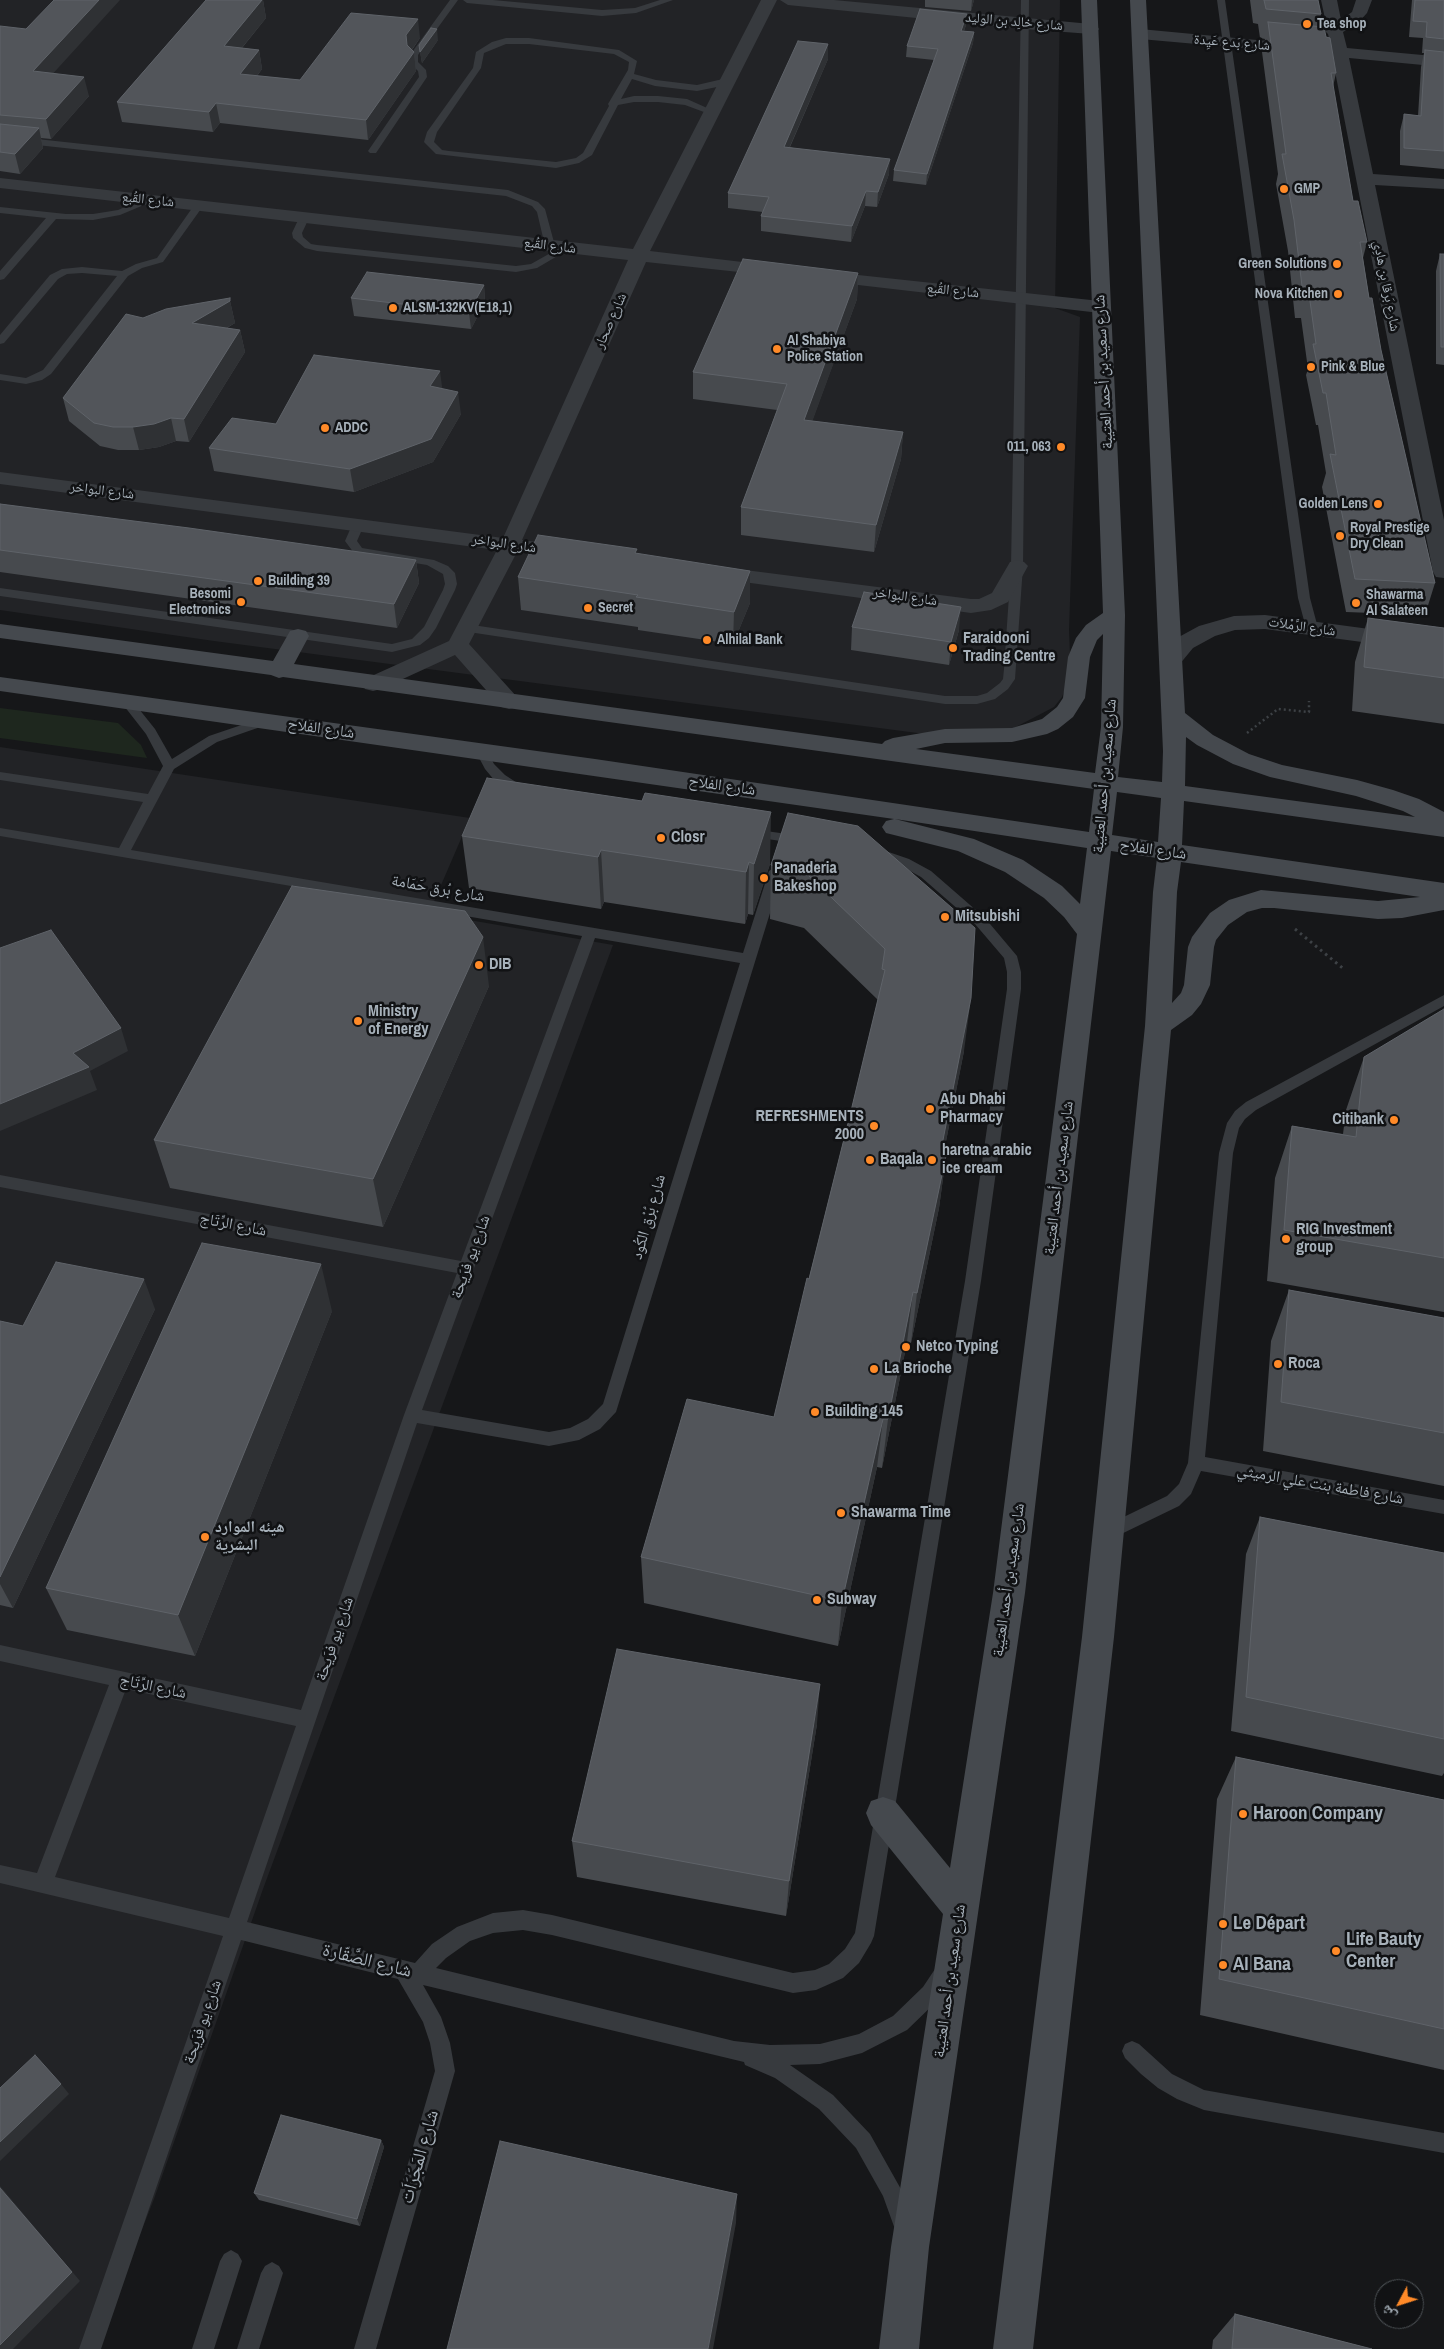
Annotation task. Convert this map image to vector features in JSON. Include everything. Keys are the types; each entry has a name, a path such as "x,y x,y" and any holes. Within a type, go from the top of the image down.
{"main road":[{"name":"شارع سعيد بن أحمد العتيبة","path":"899,2349 910,2247 1009,1593 1112,727 1114,616 1100,307 1090,0"},
{"path":"1013,2349 1098,1637 1158,1026 1170,852 1174,716 1138,0"},
{"path":"877,750 922,739 1019,734 1050,724 1065,712 1074,698 1079,657 1087,638 1099,626 1114,616"},
{"path":"0,631 373,684 877,750 1106,784 1444,829"},
{"path":"279,671 298,636"},
{"name":"شارع الفلاح","path":"0,684 853,805 1444,892"},
{"path":"1174,716 1205,740 1241,759 1278,772 1358,788 1385,796 1444,822"},
{"path":"853,805 881,822 897,828 965,845 1014,866 1053,892 1073,911 1089,932"},
{"path":"1158,1026 1184,1008 1192,997 1197,985 1201,947 1204,937 1219,919 1238,906 1274,899 1378,910 1402,909 1444,901"},
{"path":"884,1813 961,1909"}],"street":[{"name":"شارع صحار","path":"462,637 510,545 639,256 769,0"},
{"name":"شارع خالِد بن الوليد","path":"788,0 1090,29"},
{"name":"شارع بَرقا بن هادِي","path":"1328,0 1444,572"},
{"path":"1333,31 1353,20 1359,13 1364,0"},
{"name":"شارع بَدع عَيِدة","path":"1140,34 1444,62"},
{"path":"1365,179 1444,184"},
{"name":"شارع القُبع","path":"0,183 788,272"},
{"name":"شارع القُبع","path":"808,275 1100,307"},
{"name":"شارع البواخر","path":"0,478 593,556"},
{"name":"شارع البواخر","path":"691,569 971,606 983,604 1000,597 1017,566"},
{"name":"شارع الرَّمْلاَت","path":"1171,660 1185,643 1207,631 1234,624 1265,622 1444,646"},
{"path":"373,684 462,637 509,702"}],"lane":[{"path":"373,151 422,77 422,70 414,63 414,55 454,0"},
{"path":"466,0 602,12 636,10 670,0"},
{"path":"462,637 945,700 977,700 991,696 1009,680 1017,566 1025,0"},
{"path":"1220,0 1304,598 1312,628"},
{"path":"518,41 616,52 633,61 634,65 612,104 587,155 569,163 543,164 449,154 432,148 429,142 432,132 477,68 480,52 495,44 518,41"},
{"path":"629,75 656,83 697,88 727,81"},
{"path":"612,104 634,99 652,98 687,102 712,112"},
{"path":"0,138 508,193 535,204 542,212 558,247 534,266 516,269 317,248 308,246 298,238 297,233 304,218"},
{"path":"0,210 79,218 107,215 148,200"},
{"path":"0,377 26,381 38,378 47,372 124,274 139,266 160,260 198,206"},
{"path":"0,277 53,216"},
{"path":"0,341 54,277 65,272 82,270 124,274"},
{"path":"0,592 392,648 416,642 430,628 451,584 449,573 444,568 430,562 358,551 351,541 358,525"},
{"path":"127,702 152,732 170,766"},
{"path":"123,853 170,766 213,739 265,721"},
{"path":"482,752 500,778 533,798"},
{"path":"0,776 152,799"},
{"path":"739,831 816,842"},
{"name":"شارع بُرق حَمَامة","path":"0,832 748,960"},
{"name":"شارع بُرْق الكُود","path":"412,1415 549,1439 573,1434 594,1424 610,1407 686,1155 787,838"},
{"path":"411,1972 464,1934 493,1923 523,1920 552,1925 793,1983 816,1980 836,1970 852,1956 864,1936 973,1281 1014,989 1014,972 1010,956 996,938 951,894 926,874 904,862 864,850"},
{"name":"شارع يو فرَيحة","path":"90,2349 412,1415 590,932"},
{"path":"1107,1533 1160,1509 1173,1501 1184,1489 1196,1463 1226,1153 1232,1127 1240,1115 1268,1096 1444,1000"},
{"name":"شارع الرِّتَاج","path":"0,1181 466,1268"},
{"name":"شارع فاطمة بنت علي الرميثي","path":"1196,1463 1444,1507"},
{"name":"شارع الرِّتَاج","path":"0,1654 307,1720"},
{"path":"42,1883 120,1681"},
{"name":"شارع الصَّقّارة","path":"0,1874 235,1929 734,2051 777,2056 820,2054 862,2043 900,2023 930,1994 954,1960"},
{"name":"شارع المَجَرَاَت","path":"365,2349 445,2070 440,2043 431,2017 411,1972"},
{"name":"شارع الصَّقّارة","path":"734,2051 782,2071 826,2102 863,2142 892,2191 910,2247"},
{"path":"1132,2051 1148,2068 1165,2081 1204,2100 1444,2143"},
{"path":"202,2349 231,2262"},
{"path":"248,2349 272,2273"}],"path":[{"path":"1245,734 1278,709 1309,712 1309,701"},
{"path":"1288,923 1344,970"}],"shaded area":[{"path":"0,0 1060,0 1055,308 1080,317 1069,630 1070,655 1067,684 1062,697 1054,707 1012,729 925,734 214,641 0,610"},
{"path":"0,708 118,723 141,745 147,758 0,738"},
{"path":"0,747 470,818 429,913 613,945 263,1889 154,2199 95,2349 0,2349"}],"building":[{"path":"54,0 99,0 33,71 84,77 46,119 0,115 0,26 26,29"},
{"path":"206,0 262,0 224,46 259,50 240,74 300,80 351,13 418,19 406,35 407,45 414,52 366,120 216,103 209,112 117,102"},
{"path":"1264,0 1318,0 1321,14 1266,9"},
{"path":"1415,0 1444,0 1444,39 1426,37 1427,22 1413,21"},
{"path":"920,9 967,14 961,31 974,32 927,174 894,170 938,49 907,46"},
{"path":"1268,22 1324,27 1326,37 1330,38 1336,73 1331,73 1353,201 1358,201 1367,242 1360,242 1369,298 1372,298 1381,350 1435,583 1355,579 1330,454 1336,455 1326,393 1323,393 1313,344 1316,344 1308,287 1302,286 1294,220 1282,154 1286,154"},
{"path":"431,28 437,29 420,52 419,45"},
{"path":"798,41 828,44 784,147 890,159 878,192 866,191 852,226 761,216 769,197 728,193"},
{"path":"1425,50 1444,52 1444,151 1404,148 1404,114 1421,116"},
{"path":"0,124 39,128 15,154 0,152"},
{"path":"1440,254 1444,254 1444,347 1441,347"},
{"path":"743,259 858,273 804,420 903,432 876,525 741,507 787,384 693,372"},
{"path":"367,272 484,285 469,312 351,298"},
{"path":"230,298 230,301 192,323 240,330 184,419 171,418 154,424 113,427 94,423 63,398 126,314 143,318 166,309"},
{"path":"314,355 440,371 430,386 458,392 431,439 350,469 209,448 232,418 276,424"},
{"path":"0,504 416,560 394,604 0,550"},
{"path":"538,535 637,549 635,553 750,571 734,612 518,577"},
{"path":"864,592 961,607 951,642 852,627"},
{"path":"1368,618 1444,628 1444,678 1364,667"},
{"path":"487,778 642,801 645,793 771,812 754,864 749,862 746,872 601,850 598,857 462,836"},
{"path":"788,813 858,826 975,928 971,998 940,1155 946,1156 917,1293 913,1292 888,1419 883,1419 842,1601 641,1557 687,1399 774,1417 885,970 882,969 885,949 807,874 771,865"},
{"path":"292,886 465,911 483,937 373,1179 154,1140"},
{"path":"51,930 121,1028 73,1053 89,1067 0,1104 0,948"},
{"path":"1444,1009 1444,1258 1284,1230 1292,1126 1356,1137 1364,1057"},
{"path":"202,1243 321,1264 178,1615 46,1588"},
{"path":"56,1262 144,1279 0,1577 0,1321 23,1326"},
{"path":"1289,1290 1444,1318 1444,1433 1281,1402"},
{"path":"1260,1517 1444,1553 1444,1739 1246,1697"},
{"path":"617,1649 820,1684 789,1881 572,1841"},
{"path":"1236,1757 1444,1800 1444,2029 1219,1979"},
{"path":"35,2055 61,2084 0,2142 0,2088"},
{"path":"281,2115 381,2140 357,2219 254,2193"},
{"path":"500,2141 737,2194 708,2349 447,2349"},
{"path":"0,2188 72,2272 0,2345"},
{"path":"1235,2314 1372,2349 1232,2349"}],"place":[{"name":"Tea shop","path":"1307,24"},
{"name":"GMP","path":"1284,189"},
{"name":"Green Solutions","path":"1337,264"},
{"name":"Nova Kitchen","path":"1338,294"},
{"name":"ALSM-132KV(E18,1)","path":"393,308"},
{"name":"Al Shabiya Police Station","path":"777,349"},
{"name":"Pink & Blue","path":"1311,367"},
{"name":"ADDC","path":"325,428"},
{"name":"011, 063","path":"1061,447"},
{"name":"Golden Lens","path":"1378,504"},
{"name":"Royal Prestige Dry Clean","path":"1340,536"},
{"name":"Building 39","path":"258,581"},
{"name":"Besomi Electronics","path":"241,602"},
{"name":"Shawarma Al Salateen","path":"1356,603"},
{"name":"Secret","path":"588,608"},
{"name":"Alhilal Bank","path":"707,640"},
{"name":"Faraidooni Trading Centre","path":"953,648"},
{"name":"Closr","path":"661,838"},
{"name":"Panaderia Bakeshop","path":"764,878"},
{"name":"Mitsubishi","path":"945,917"},
{"name":"DIB","path":"479,965"},
{"name":"Ministry of Energy","path":"358,1021"},
{"name":"Abu Dhabi Pharmacy","path":"930,1109"},
{"name":"Citibank","path":"1394,1120"},
{"name":"REFRESHMENTS 2000","path":"874,1126"},
{"name":"Baqala","path":"870,1160"},
{"name":"haretna arabic ice cream","path":"932,1160"},
{"name":"RIG Investment group","path":"1286,1239"},
{"name":"Netco Typing","path":"906,1347"},
{"name":"Roca","path":"1278,1364"},
{"name":"La Brioche","path":"874,1369"},
{"name":"Building 145","path":"815,1412"},
{"name":"Shawarma Time","path":"841,1513"},
{"name":"هيئه الموارد البشرية","path":"205,1537"},
{"name":"Subway","path":"817,1600"},
{"name":"Haroon Company","path":"1243,1814"},
{"name":"Le Départ","path":"1223,1924"},
{"name":"Life Bauty Center","path":"1336,1951"},
{"name":"Al Bana","path":"1223,1965"}]}
